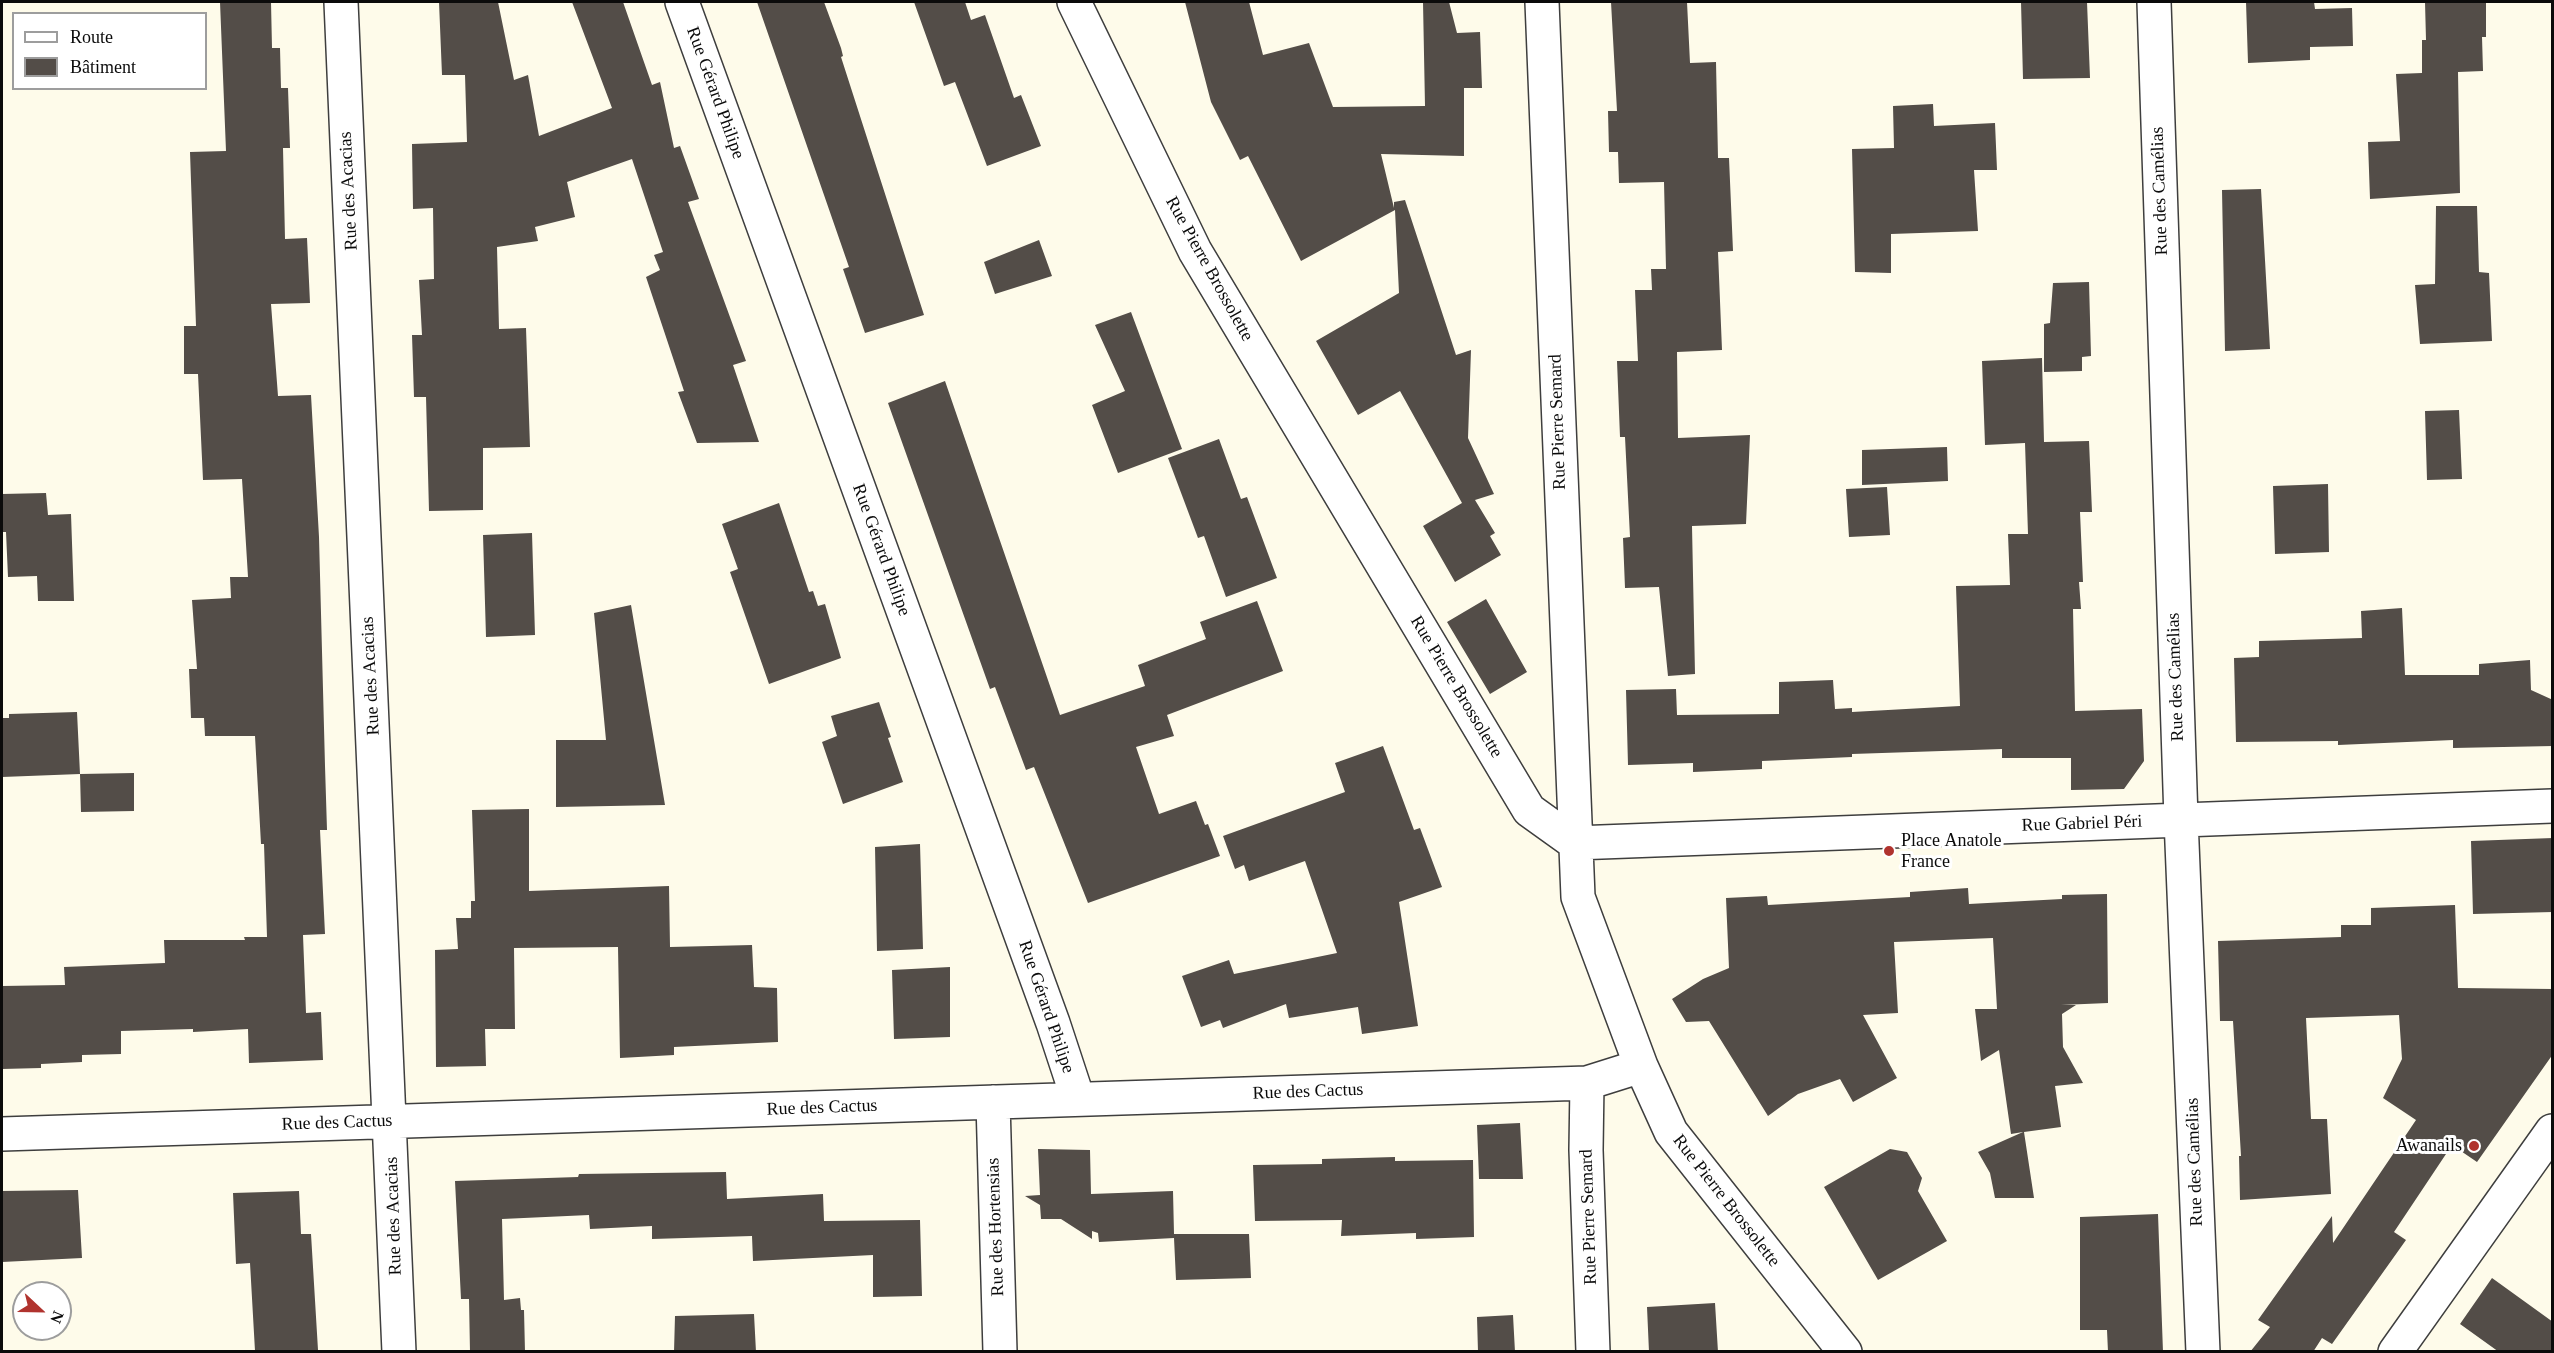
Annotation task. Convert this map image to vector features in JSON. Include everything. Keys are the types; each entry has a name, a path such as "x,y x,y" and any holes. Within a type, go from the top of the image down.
{"street":[{"name":"Rue des Acacias","path":"341,2 399,1352"},
{"name":"Rue Gérard Philipe","path":"682,2 1053,1023 1078,1099"},
{"name":"Rue Pierre Brossolette","path":"1074,2 1195,251 1529,810 1575,843 1578,897 1641,1066 1671,1132 1845,1352"},
{"name":"Rue Pierre Semard","path":"1542,2 1575,843"},
{"name":"Rue des Camélias","path":"2154,2 2181,819 2203,1352"},
{"name":"Rue Gabriel Péri","path":"1575,843 2553,806"},
{"name":"Rue des Cactus","path":"2,1134 1587,1083 1641,1066"},
{"name":"Rue Pierre Semard","path":"1587,1083 1586,1150 1593,1352"},
{"name":"Rue des Hortensias","path":"993,1102 1000,1352"},
{"path":"2395,1352 2553,1131"}],"building":[{"path":"220,2 271,2 272,48 280,48 281,88 288,88 290,148 283,148 285,239 307,238 310,303 271,304 278,396 311,395 319,537 327,830 320,830 325,934 303,935 306,1013 321,1012 323,1060 249,1063 248,1029 193,1032 193,1029 121,1031 121,1054 82,1055 82,1062 41,1064 41,1068 2,1069 2,986 65,985 64,967 165,963 164,940 245,940 244,937 267,937 264,844 261,844 255,736 205,736 204,718 191,718 189,669 197,669 192,600 231,598 230,577 248,577 242,479 203,480 198,374 184,374 184,326 196,326 190,152 226,151"},
{"path":"439,2 498,2 514,80 528,75 539,136 612,108 572,2 623,2 652,85 660,82 674,148 680,146 699,199 688,202 746,361 733,365 759,442 697,443 678,392 684,391 646,277 660,270 654,255 663,252 632,159 567,182 575,217 535,227 538,241 497,247 499,329 526,328 530,447 483,448 483,510 429,511 426,397 414,397 412,335 422,335 419,280 434,279 433,208 413,209 412,144 467,142 465,75 442,75"},
{"path":"757,2 824,2 841,48 843,56 841,57 924,315 865,333 843,269 849,267"},
{"path":"914,2 965,2 971,20 985,15 1014,98 1021,95 1041,146 987,166 955,82 944,86"},
{"path":"1185,2 1249,2 1263,55 1309,43 1333,107 1425,106 1423,2 1449,2 1457,33 1480,32 1482,88 1464,88 1464,156 1381,154 1394,208 1394,202 1405,200 1456,355 1471,350 1468,438 1494,494 1475,500 1495,533 1490,536 1501,555 1455,582 1423,526 1462,503 1400,391 1358,415 1316,341 1399,293 1395,210 1301,261 1248,156 1240,160 1211,102"},
{"path":"1611,2 1687,2 1690,63 1716,62 1718,158 1729,158 1733,251 1718,252 1722,350 1677,352 1678,438 1750,435 1746,524 1692,526 1695,674 1668,676 1659,587 1625,588 1623,538 1630,537 1625,437 1620,437 1617,361 1638,361 1635,290 1652,290 1651,269 1666,269 1664,182 1619,183 1618,152 1609,152 1608,111 1617,111"},
{"path":"2021,2 2087,2 2090,78 2023,79"},
{"path":"2246,2 2314,2 2315,9 2352,8 2353,46 2310,47 2310,60 2248,63"},
{"path":"2425,2 2486,2 2486,37 2482,37 2483,71 2458,72 2460,193 2370,199 2368,142 2400,141 2396,74 2422,73 2422,40 2426,40"},
{"path":"1933,104 1934,126 1995,123 1997,170 1974,170 1978,231 1891,234 1891,273 1855,272 1852,149 1894,148 1893,106"},
{"path":"2261,189 2270,349 2225,351 2222,190"},
{"path":"2436,206 2477,206 2479,272 2489,273 2492,341 2420,344 2415,285 2435,284"},
{"path":"1039,240 1052,276 995,294 984,262"},
{"path":"2089,282 2091,356 2082,357 2082,371 2044,372 2044,324 2050,323 2053,283"},
{"path":"1131,312 1182,449 1118,473 1092,405 1125,391 1095,325"},
{"path":"2042,358 2044,442 2089,441 2092,512 2080,512 2083,582 2079,582 2081,609 2073,609 2075,711 2142,709 2144,761 2124,789 2071,790 2071,758 2002,758 2002,749 1852,754 1852,757 1762,761 1762,769 1693,772 1693,763 1628,765 1626,690 1676,689 1677,715 1779,714 1779,682 1833,680 1835,709 1852,708 1852,712 1960,706 1956,586 2010,585 2008,534 2028,534 2025,443 1985,445 1982,361"},
{"path":"945,381 1060,715 1145,686 1138,665 1206,639 1200,622 1257,601 1283,671 1167,715 1174,736 1136,747 1159,814 1196,801 1220,856 1088,903 1034,767 1026,770 995,687 990,689 888,403"},
{"path":"2459,410 2462,479 2427,480 2425,411"},
{"path":"1219,439 1241,499 1247,497 1277,578 1226,597 1204,536 1198,538 1168,458"},
{"path":"1947,447 1948,481 1862,485 1862,450"},
{"path":"2328,484 2329,552 2275,554 2273,486"},
{"path":"1887,487 1890,535 1849,537 1846,489"},
{"path":"46,493 48,515 71,514 74,601 38,601 37,576 8,577 6,532 2,532 2,494"},
{"path":"779,503 809,592 813,591 818,606 825,604 841,658 769,684 730,572 738,569 722,524"},
{"path":"532,533 535,635 486,637 483,535"},
{"path":"1486,599 1527,672 1490,694 1447,622"},
{"path":"631,605 665,805 556,807 556,740 606,740 594,613"},
{"path":"2402,608 2405,675 2479,675 2479,664 2530,660 2531,690 2553,700 2553,746 2453,748 2453,740 2338,745 2338,741 2236,742 2234,658 2259,657 2259,641 2362,638 2361,611"},
{"path":"879,702 903,782 843,804 822,742 837,736 831,716"},
{"path":"77,712 80,774 2,777 2,718 9,718 9,714"},
{"path":"1383,746 1414,830 1420,828 1442,887 1399,902 1418,1026 1362,1034 1358,1007 1289,1018 1286,1004 1223,1028 1220,1020 1201,1027 1182,976 1229,960 1234,974 1337,953 1305,861 1249,881 1244,865 1235,869 1223,836 1345,792 1335,763"},
{"path":"134,773 134,811 81,812 80,774"},
{"path":"529,809 529,891 669,886 670,947 752,945 754,987 777,988 778,1042 674,1047 674,1055 620,1058 618,947 514,948 515,1029 485,1029 486,1066 436,1067 435,950 458,949 456,918 471,918 471,901 475,901 472,810"},
{"path":"2553,838 2553,912 2473,914 2471,841"},
{"path":"920,844 923,949 877,951 875,847"},
{"path":"1968,888 1969,904 2062,899 2062,895 2107,894 2108,1003 2061,1005 2076,1005 2062,1014 2063,1047 2083,1083 2055,1086 2061,1127 2024,1132 2034,1198 1995,1198 1990,1173 1978,1152 2023,1132 2011,1134 1999,1050 1981,1061 1975,1009 1997,1009 1993,938 1894,942 1898,1013 1863,1015 1897,1078 1853,1102 1840,1079 1798,1094 1768,1116 1709,1021 1686,1022 1672,999 1703,979 1729,968 1726,898 1767,896 1768,905 1910,897 1910,892"},
{"path":"2455,905 2458,988 2553,989 2553,1054 2477,1162 2452,1145 2394,1232 2406,1240 2332,1344 2322,1338 2313,1352 2250,1352 2270,1327 2258,1320 2332,1216 2333,1243 2416,1120 2383,1098 2402,1059 2399,1015 2306,1018 2311,1119 2327,1119 2331,1194 2240,1200 2239,1156 2241,1156 2233,1021 2220,1021 2218,941 2341,937 2341,925 2371,925 2371,908"},
{"path":"950,967 950,1037 894,1039 892,970"},
{"path":"1520,1123 1523,1179 1479,1179 1477,1125"},
{"path":"1038,1149 1090,1150 1091,1194 1173,1191 1174,1234 1249,1234 1251,1278 1176,1280 1174,1238 1099,1242 1098,1233 1092,1231 1092,1239 1061,1219 1041,1219 1040,1205 1025,1196 1040,1195"},
{"path":"1890,1149 1907,1152 1922,1178 1918,1191 1947,1241 1878,1280 1824,1187"},
{"path":"1395,1157 1395,1161 1473,1160 1474,1237 1416,1239 1416,1233 1341,1236 1342,1220 1255,1221 1253,1165 1322,1164 1322,1159"},
{"path":"726,1172 727,1199 823,1194 824,1221 920,1220 922,1296 873,1297 873,1255 753,1261 752,1236 652,1239 652,1226 590,1229 589,1215 502,1219 504,1300 520,1298 521,1310 524,1310 525,1352 470,1352 469,1299 461,1299 455,1181 578,1177 579,1174"},
{"path":"78,1190 82,1258 2,1262 2,1191"},
{"path":"299,1191 301,1234 311,1234 318,1350 255,1351 250,1263 236,1264 233,1193"},
{"path":"2158,1214 2163,1352 2108,1352 2107,1330 2080,1330 2080,1217"},
{"path":"2492,1278 2553,1322 2553,1352 2499,1352 2460,1324"},
{"path":"1715,1303 1718,1352 1649,1352 1647,1307"},
{"path":"754,1314 756,1352 674,1352 675,1316"},
{"path":"1513,1315 1515,1352 1478,1352 1477,1317"}],"place":[{"name":"Place Anatole France","path":"1889,851"},
{"name":"Awanails","path":"2474,1146"}]}
